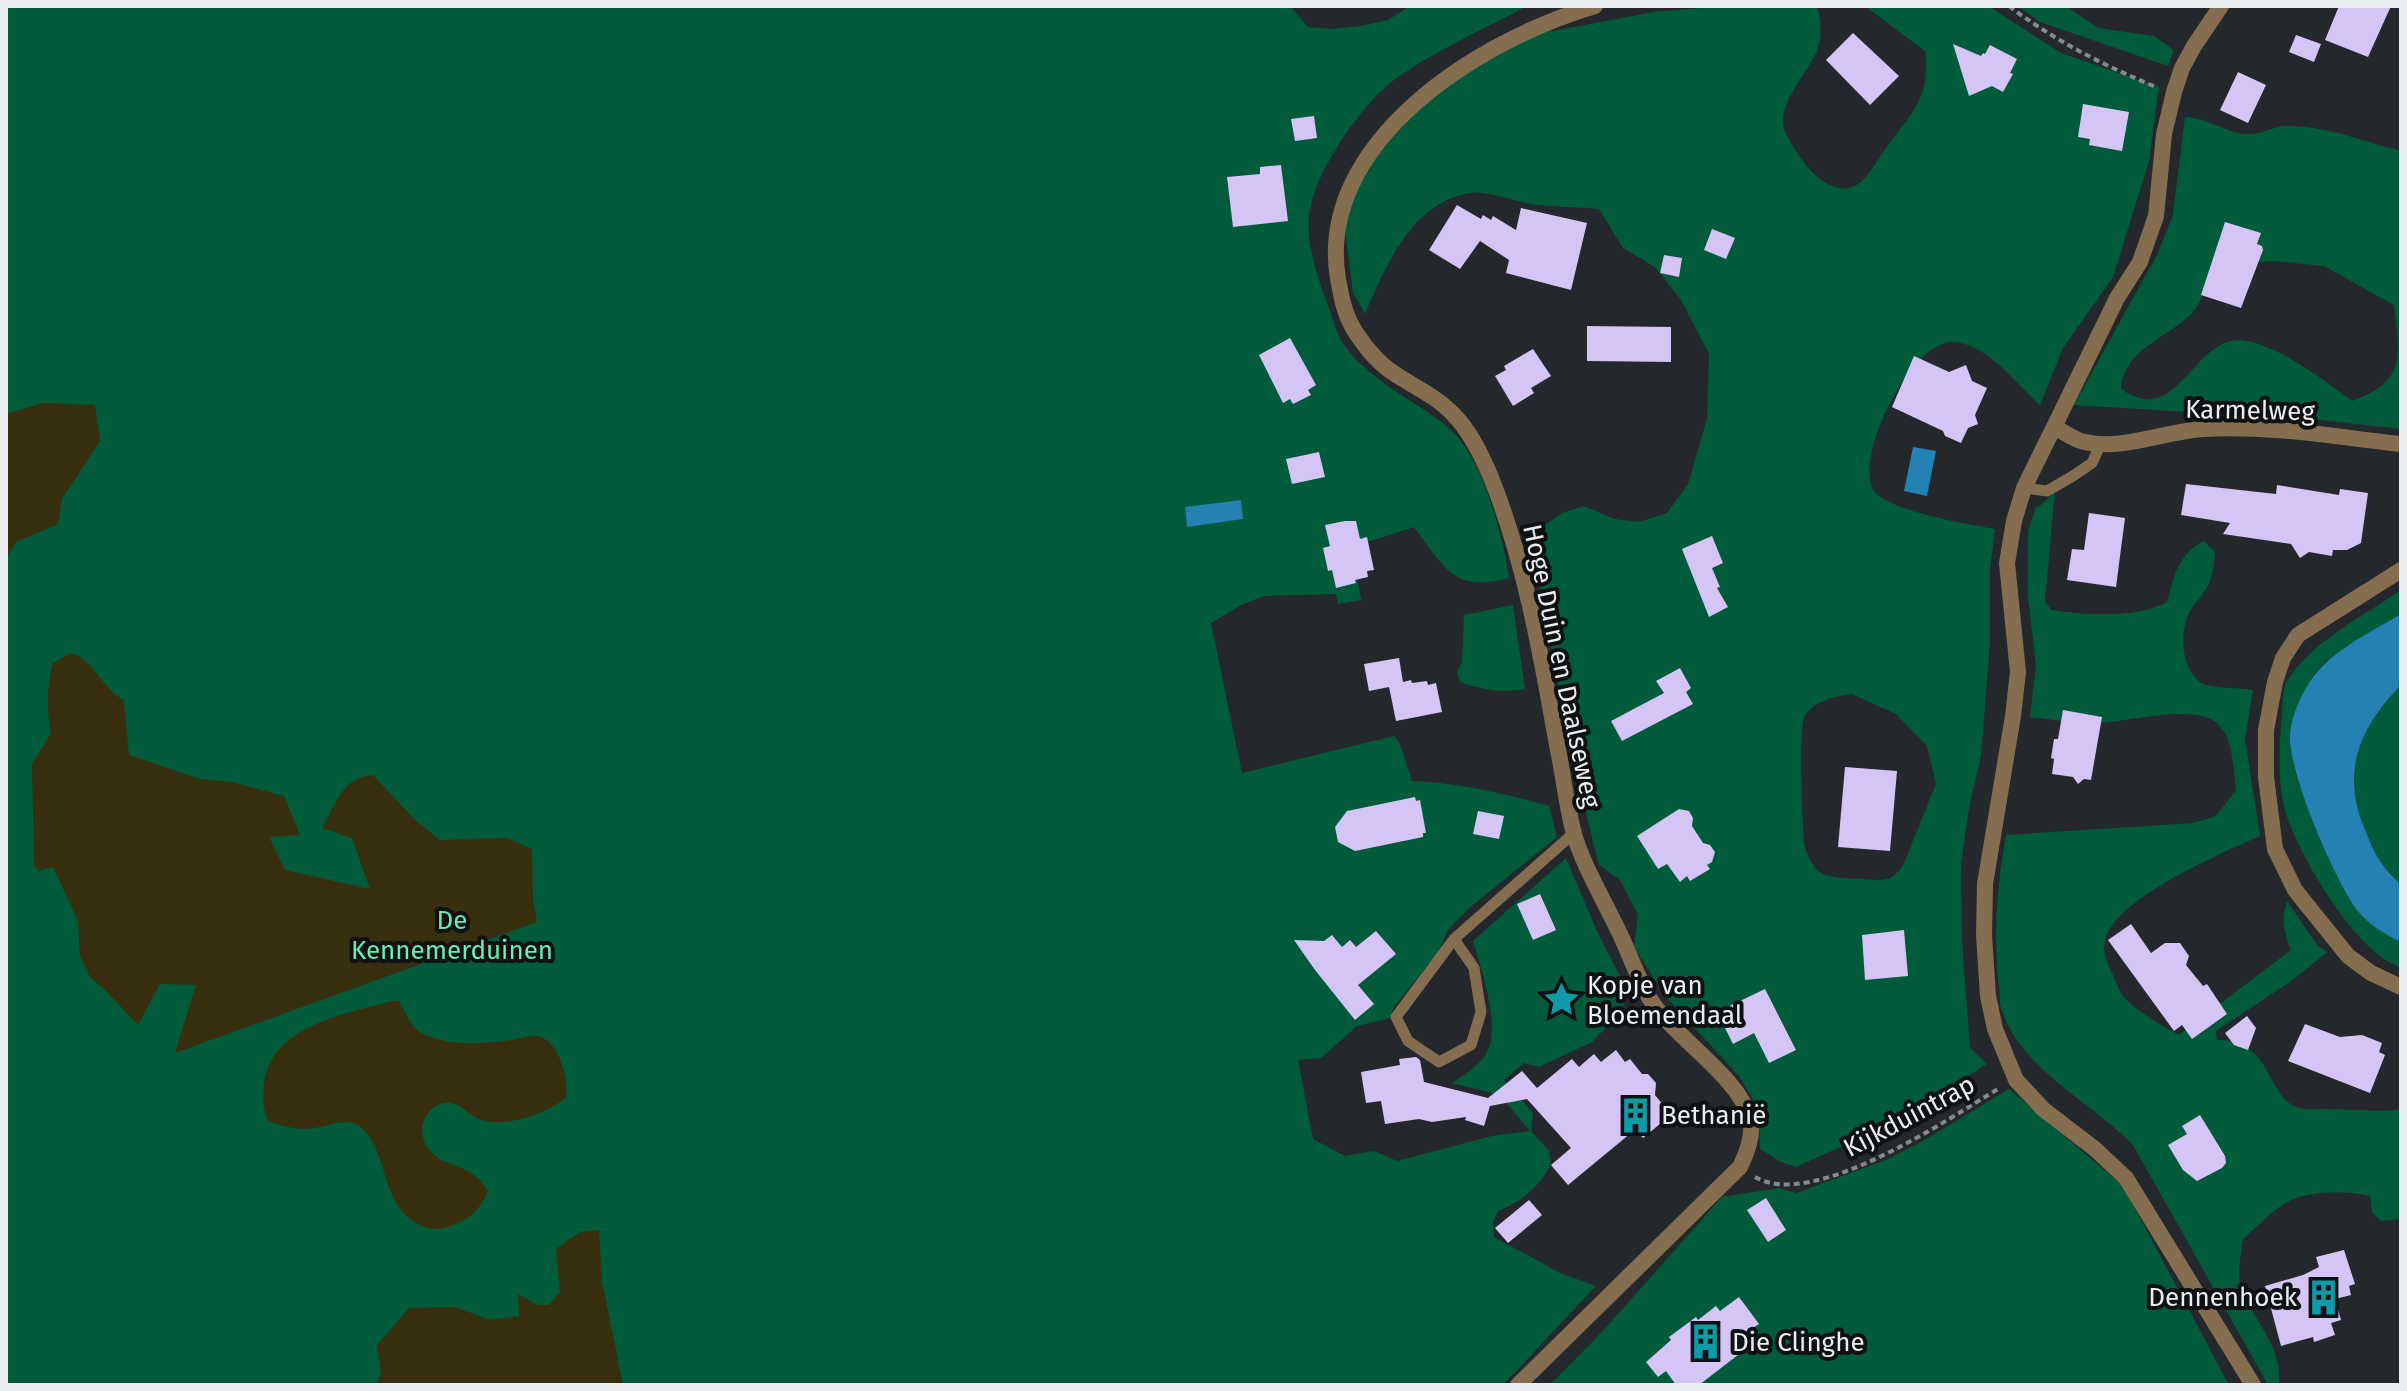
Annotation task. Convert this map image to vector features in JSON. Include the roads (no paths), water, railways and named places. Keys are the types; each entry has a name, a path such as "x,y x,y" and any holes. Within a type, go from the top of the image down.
{"street":[{"name":"Hoge Duin en Daalseweg","path":"1518,1385 1740,1167 1749,1142 1749,1116 1734,1090 1651,1001 1574,833 1529,602 1509,526 1491,477 1472,439 1453,414 1394,373 1375,357 1358,336 1344,314 1335,258 1337,226 1348,190 1392,125 1432,89 1488,51 1557,18 1595,6"},
{"path":"2221,6 2194,46 2174,92 2164,134 2156,216 2140,262 2117,298 2024,488 2014,521 2007,563 2017,661 2013,716 1985,884 1984,935 1988,996 1995,1029 2016,1080 2043,1109 2095,1149 2126,1178 2253,1385"},
{"name":"Karmelweg","path":"2054,427 2081,441 2101,443 2127,442 2204,429 2280,431 2401,444"},
{"path":"2401,570 2298,635 2283,658 2266,730 2266,762 2275,849 2295,890 2348,956 2371,973 2401,987"}],"lane":[{"path":"2024,488 2047,491 2073,476 2092,463 2101,443"},
{"path":"1454,939 1474,968 1481,1012 1471,1045 1439,1062 1408,1041 1396,1017 1454,939 1574,833"}],"water":[{"path":"1913,447 1936,451 1927,496 1904,491"},
{"path":"1241,500 1243,519 1187,527 1185,507"},
{"path":"2401,614 2401,685 2365,734 2358,751 2354,787 2357,807 2371,844 2383,865 2401,885 2401,942 2366,920 2348,895 2326,853 2306,803 2290,740 2297,706 2324,664 2348,645"}],"place":[{"name":"Kopje van Bloemendaal","path":"1561,1000"},
{"name":"Bethanië","path":"1635,1115"},
{"name":"Dennenhoek","path":"2323,1297"},
{"name":"Die Clinghe","path":"1706,1342"}],"park label":[{"name":"De Kennemerduinen","path":"452,935"}]}
